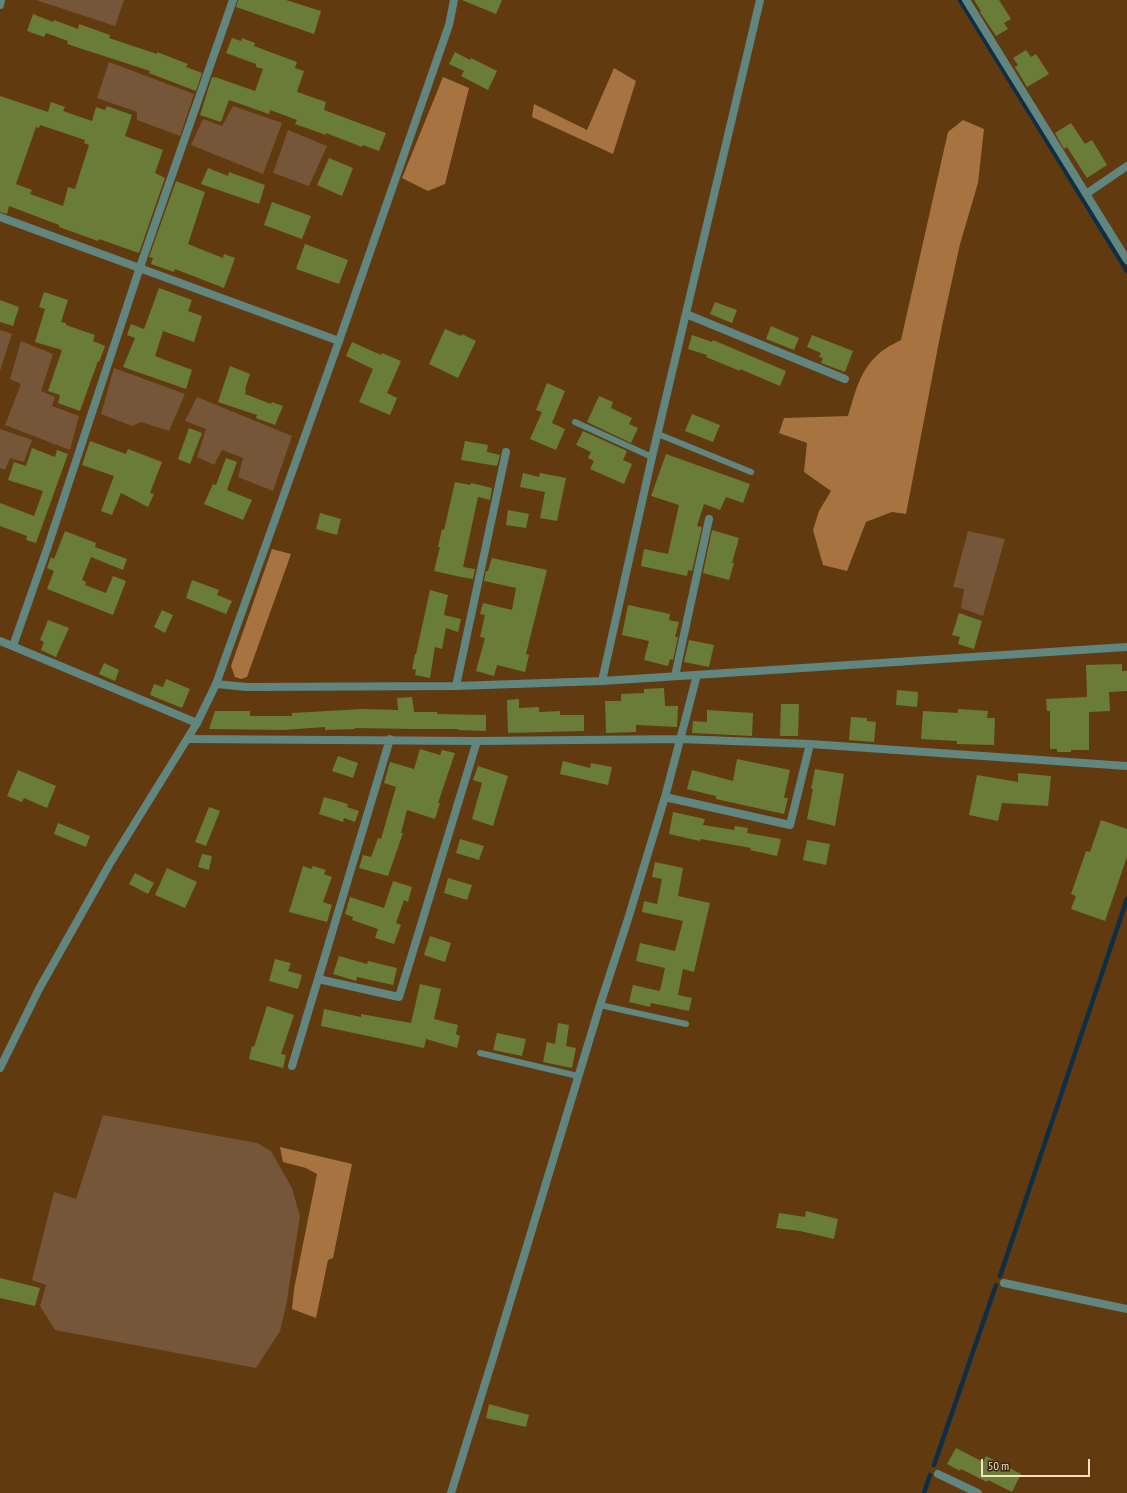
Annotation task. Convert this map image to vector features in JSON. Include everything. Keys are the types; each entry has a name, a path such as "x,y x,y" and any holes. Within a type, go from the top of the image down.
{"street":[{"path":"0,4 1,0"},
{"path":"13,646 47,549 140,267 232,0"},
{"path":"0,1068 39,989 62,948 109,865 188,739 216,684 449,25 454,0"},
{"path":"602,681 652,457 760,0"},
{"path":"966,0 1127,260"},
{"path":"1086,194 1127,166"},
{"path":"0,217 140,267 338,341"},
{"path":"686,314 846,379"},
{"path":"456,686 506,452"},
{"path":"675,676 709,519"},
{"path":"0,641 197,723"},
{"path":"216,684 248,687 456,686 602,681 1127,647"},
{"path":"451,1493 665,797 697,675"},
{"path":"188,739 680,739 810,744 1127,766"},
{"path":"292,1066 390,739"},
{"path":"318,979 399,997 477,740"},
{"path":"665,797 790,825 810,744"},
{"path":"1004,1282 1127,1308"},
{"path":"938,1474 978,1493"}],"lane":[{"path":"575,422 652,457"},
{"path":"658,434 751,472"},
{"path":"600,1005 686,1024"},
{"path":"480,1053 578,1076"}],"shaded area":[{"path":"36,0 124,0 115,26"},
{"path":"109,62 194,94 180,136 137,120 137,112 97,98"},
{"path":"614,68 636,81 613,154 532,117 534,104 587,130"},
{"path":"443,77 469,88 445,184 428,191 402,178"},
{"path":"233,106 282,123 263,174 191,145 203,119 222,126"},
{"path":"963,120 984,129 978,183 960,244 942,326 906,514 892,512 866,522 847,571 823,565 813,530 819,511 831,491 804,472 807,443 779,433 784,418 848,416 860,379 865,370 877,355 901,340 948,132"},
{"path":"288,130 327,146 309,186 273,173"},
{"path":"0,330 12,334 0,371"},
{"path":"21,341 53,354 41,391 55,397 52,406 79,416 70,450 5,425 21,384 10,379"},
{"path":"114,368 185,394 169,431 141,422 132,426 101,414"},
{"path":"197,397 292,436 273,491 238,477 243,458 222,450 214,465 197,457 206,429 185,421"},
{"path":"0,429 32,440 24,462 10,458 5,470 0,468"},
{"path":"968,531 1005,539 983,616 961,608 964,589 953,587"},
{"path":"272,549 291,554 247,677 241,679 235,677 231,666"},
{"path":"103,1115 257,1143 271,1151 292,1188 300,1216 286,1306 280,1331 256,1368 55,1330 40,1306 46,1285 32,1280 54,1192 76,1199"},
{"path":"280,1147 352,1164 333,1258 328,1260 316,1318 292,1309 294,1289 317,1174 306,1168 283,1162"}],"building":[{"path":"238,0 286,0 321,11 314,34 236,7"},
{"path":"462,0 502,0 496,14"},
{"path":"974,0 999,0 1011,19 1004,23 1008,29 996,36"},
{"path":"33,14 53,22 54,20 78,29 79,24 110,35 109,38 157,54 157,52 188,64 186,67 202,73 196,91 149,73 150,71 67,44 68,41 46,33 44,37 27,31"},
{"path":"232,38 241,41 242,38 255,43 254,46 297,62 295,68 304,71 297,92 326,102 324,110 386,133 379,151 363,145 362,147 326,133 326,135 295,124 297,120 270,110 269,114 229,100 221,122 200,115 212,77 255,91 263,69 256,67 256,64 226,53"},
{"path":"1026,50 1031,57 1036,54 1049,74 1027,87 1015,67 1018,65 1013,58"},
{"path":"455,52 497,71 488,90 461,76 464,71 449,64"},
{"path":"0,96 48,112 51,102 65,107 63,111 92,121 96,107 105,110 107,106 132,115 125,136 163,150 155,173 165,178 139,253 99,239 98,241 59,227 59,225 9,206 7,214 0,212","holes":["40,125 85,140 84,143 89,145 75,189 68,187 63,206 30,194 32,190 16,184 36,127 39,128"]},
{"path":"1071,123 1085,144 1092,140 1107,165 1087,178 1067,147 1064,149 1055,133"},
{"path":"329,158 353,168 342,196 317,185"},
{"path":"208,168 228,176 229,172 265,185 259,204 201,184"},
{"path":"176,181 205,192 188,244 223,258 224,254 235,258 224,288 175,269 174,272 151,264 153,258 149,257"},
{"path":"272,202 311,216 302,239 264,225"},
{"path":"305,244 348,260 339,284 296,269"},
{"path":"159,288 192,300 188,311 202,316 194,342 163,331 155,356 192,370 186,389 123,367 135,338 127,335 131,324 144,329"},
{"path":"44,292 68,300 61,322 95,335 93,341 105,346 80,411 58,403 60,395 48,391 62,350 35,342 45,309 39,307"},
{"path":"0,300 19,307 13,326 0,322"},
{"path":"715,302 737,310 732,323 710,314"},
{"path":"771,326 799,338 794,350 766,339"},
{"path":"445,329 461,336 462,334 476,341 458,378 429,364"},
{"path":"692,335 712,342 713,340 786,371 780,386 740,369 740,371 706,357 707,355 688,349"},
{"path":"812,335 853,351 845,372 821,363 823,358 819,357 821,353 807,347"},
{"path":"352,342 381,355 382,353 401,361 387,393 397,398 390,415 359,402 373,369 346,356"},
{"path":"230,366 250,374 245,389 245,394 271,404 272,402 283,406 275,425 256,418 257,415 218,402"},
{"path":"547,383 565,391 552,423 565,429 556,450 530,439 542,412 536,410"},
{"path":"599,396 613,402 611,408 632,418 629,424 638,428 631,443 587,422"},
{"path":"692,414 720,425 713,442 685,431"},
{"path":"189,428 202,433 190,464 178,459"},
{"path":"583,431 627,451 623,460 632,464 624,484 590,469 594,461 588,458 591,452 576,445"},
{"path":"90,441 126,454 128,449 162,462 150,493 154,494 148,507 121,493 112,515 101,511 114,476 82,465"},
{"path":"465,441 488,445 487,452 500,455 497,466 461,460"},
{"path":"32,448 55,457 57,450 68,454 36,543 26,540 27,536 0,526 0,503 34,516 43,491 8,480 14,462 26,466"},
{"path":"666,454 750,484 743,503 726,497 720,510 704,504 697,526 702,527 692,571 688,570 687,576 641,566 644,549 668,554 679,505 651,496"},
{"path":"226,458 237,462 227,490 252,500 243,520 204,504 213,484 216,485"},
{"path":"523,473 539,477 540,473 566,478 557,521 540,518 545,492 520,487"},
{"path":"455,482 470,485 471,483 492,488 490,500 478,497 463,567 475,569 473,579 434,571 440,547 438,547 442,529 444,530"},
{"path":"508,510 529,514 526,528 506,525"},
{"path":"320,513 341,519 337,535 316,529"},
{"path":"712,530 739,538 729,580 703,573"},
{"path":"65,531 96,543 95,547 127,559 123,570 91,557 82,580 86,582 85,585 106,593 113,576 126,581 113,615 47,589 54,571 47,568 51,557 54,559"},
{"path":"492,558 547,570 526,654 529,655 525,672 497,665 494,676 476,671 485,638 480,637 485,615 480,614 483,603 512,610 516,588 484,581 486,571 488,571"},
{"path":"192,580 219,590 217,595 232,601 226,614 186,598"},
{"path":"430,590 448,595 444,615 461,619 458,632 446,628 442,649 435,647 430,678 415,675 416,670 412,669"},
{"path":"628,605 670,614 669,620 679,622 675,637 678,637 673,660 670,659 668,666 644,660 649,641 622,635"},
{"path":"162,610 173,615 165,633 154,627"},
{"path":"959,613 982,621 974,649 958,644 960,637 952,635"},
{"path":"48,620 69,628 56,657 41,650 44,642 40,640"},
{"path":"689,640 714,645 709,667 684,662"},
{"path":"104,663 119,670 115,681 99,674"},
{"path":"1122,664 1122,671 1127,671 1127,691 1109,692 1110,711 1089,712 1089,750 1057,752 1057,749 1050,749 1050,711 1047,711 1046,699 1087,697 1086,665"},
{"path":"166,679 190,689 182,708 150,695 154,684 163,687"},
{"path":"664,688 665,706 678,706 677,727 636,725 636,732 606,733 605,701 621,701 621,694 644,693 644,689"},
{"path":"897,690 918,692 917,707 896,705"},
{"path":"412,697 414,712 486,715 486,731 458,729 355,728 325,730 325,727 284,730 209,729 215,711 250,711 250,716 292,716 292,713 362,709 398,710 397,698"},
{"path":"519,699 519,708 539,707 539,712 560,711 560,715 584,715 584,731 508,733 507,700"},
{"path":"781,704 799,704 798,736 780,736"},
{"path":"958,709 988,711 987,718 995,718 994,745 957,744 957,741 921,739 923,711 958,713"},
{"path":"707,710 753,713 752,736 692,733 693,721 707,722"},
{"path":"851,717 867,718 867,721 876,722 874,742 849,740"},
{"path":"420,749 440,755 442,750 455,753 438,803 440,803 435,819 407,810 401,833 403,833 388,876 359,868 363,855 371,857 378,838 381,839 396,787 384,783 390,762 414,769"},
{"path":"338,756 358,763 353,778 332,771"},
{"path":"737,759 790,770 784,798 788,798 784,814 716,799 716,796 687,789 692,770 733,781"},
{"path":"563,761 590,768 591,763 612,767 608,785 560,774"},
{"path":"478,766 508,776 493,826 472,819 482,783 473,780"},
{"path":"815,769 844,774 835,826 807,819"},
{"path":"18,770 56,786 47,808 24,798 22,802 7,796"},
{"path":"1018,773 1051,776 1048,806 1002,803 998,821 969,815 977,775 1018,782"},
{"path":"324,797 348,804 347,807 359,811 355,822 344,818 343,822 319,814"},
{"path":"209,807 220,811 206,846 195,842"},
{"path":"673,812 705,819 703,825 734,830 735,826 748,828 747,833 781,839 777,856 750,850 751,848 701,839 700,841 669,834"},
{"path":"1101,820 1127,829 1127,857 1105,921 1071,909 1076,896 1071,894 1086,851 1090,852"},
{"path":"58,823 90,836 86,847 54,834"},
{"path":"460,839 484,846 479,860 456,853"},
{"path":"807,840 830,844 826,865 803,860"},
{"path":"202,854 212,856 209,870 198,867"},
{"path":"655,862 683,868 678,896 710,903 694,972 683,969 678,995 692,998 689,1011 651,1003 650,1007 629,1002 633,985 660,991 665,968 636,961 640,943 675,951 683,921 642,912 644,901 657,904 662,879 652,877"},
{"path":"303,866 311,869 313,866 326,870 324,874 332,877 323,902 332,905 327,922 289,912"},
{"path":"167,868 197,882 185,908 155,895"},
{"path":"135,873 154,883 148,894 129,884"},
{"path":"448,878 472,885 467,900 444,893"},
{"path":"393,881 412,887 408,902 404,900 396,923 401,925 394,944 375,938 378,929 352,920 353,917 345,914 350,897 384,908"},
{"path":"430,936 451,943 445,962 424,955"},
{"path":"339,956 367,964 368,961 397,968 393,985 357,977 356,981 333,974"},
{"path":"275,959 291,963 288,971 302,975 298,989 269,981"},
{"path":"420,984 441,989 434,1019 458,1025 456,1034 460,1036 457,1048 426,1039 424,1048 321,1026 324,1009 361,1017 361,1014 411,1023"},
{"path":"267,1006 294,1015 281,1054 286,1055 283,1068 249,1059 252,1046 254,1047"},
{"path":"558,1023 569,1025 566,1046 576,1048 572,1068 543,1062 547,1042 555,1044"},
{"path":"497,1033 526,1039 522,1056 493,1050"},
{"path":"806,1211 838,1219 834,1239 800,1231 776,1228 779,1213 805,1217"},
{"path":"0,1278 40,1288 35,1306 0,1298"},
{"path":"489,1404 529,1415 526,1427 486,1418"},
{"path":"956,1448 983,1462 986,1456 1021,1474 1012,1492 988,1480 987,1482 947,1464"}],"waterway":[{"path":"960,0 1127,271"},
{"path":"1000,1276 1127,899"},
{"path":"934,1465 996,1285"},
{"path":"924,1493 930,1475"}]}
